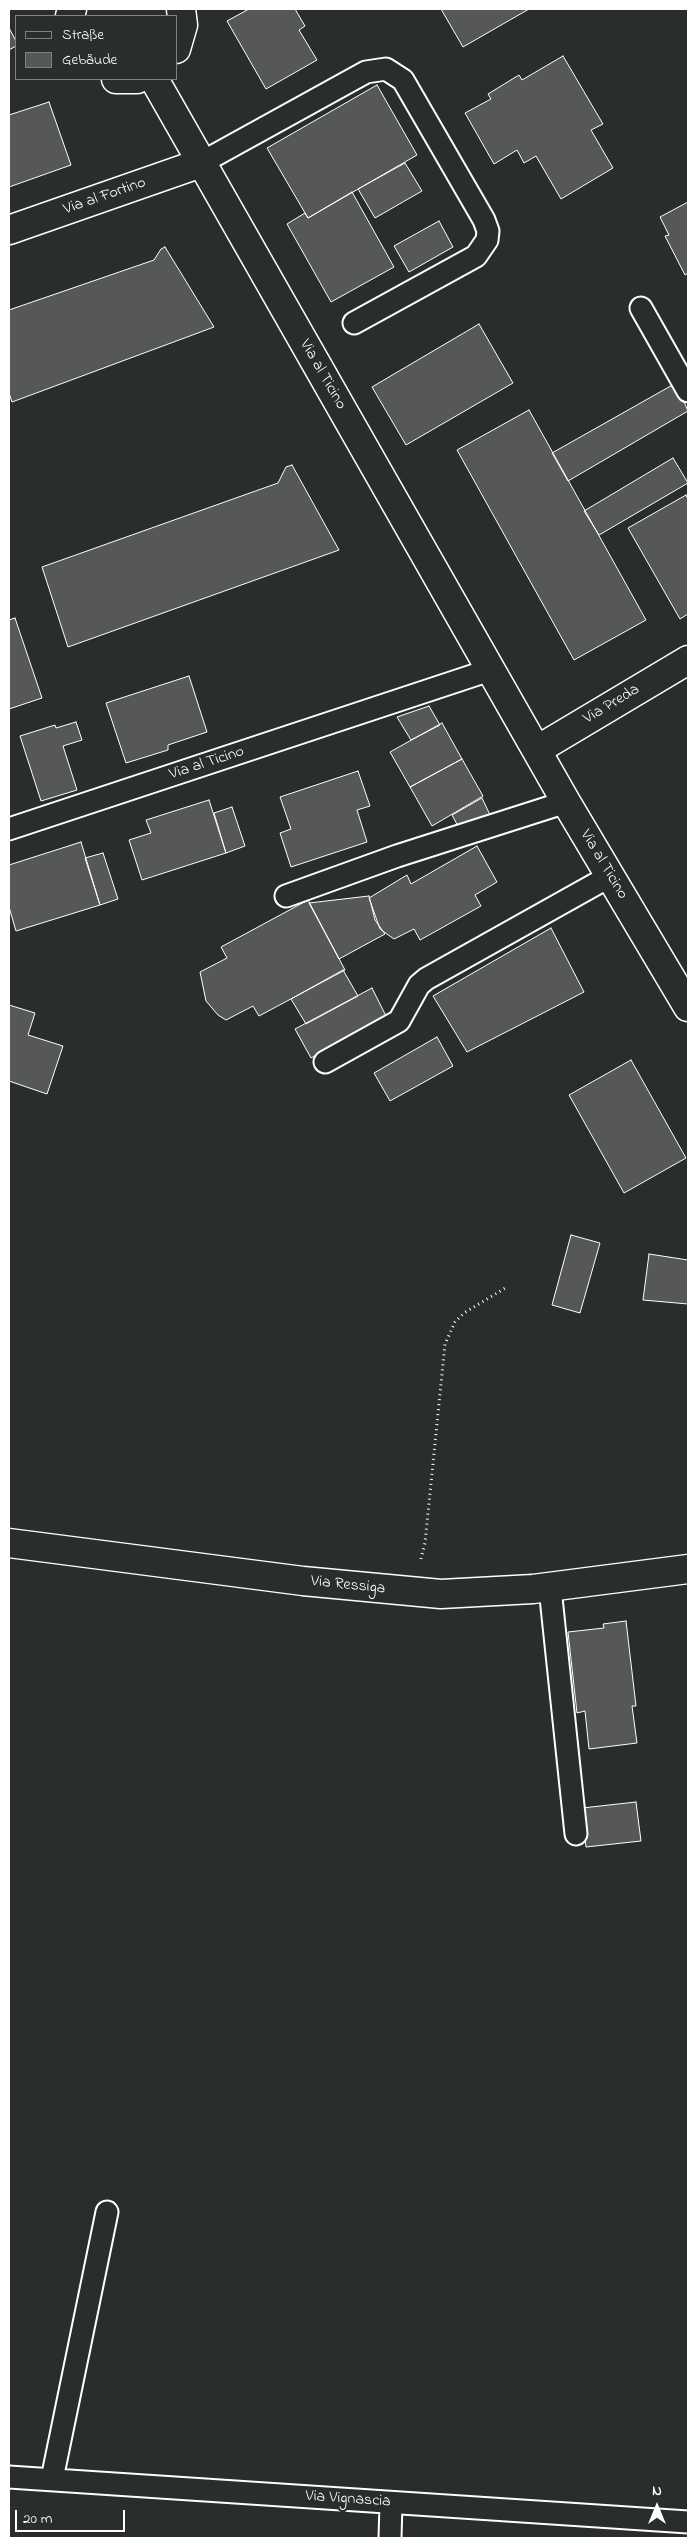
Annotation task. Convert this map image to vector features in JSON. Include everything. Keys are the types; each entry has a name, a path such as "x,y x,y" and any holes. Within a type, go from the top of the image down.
{"street":[{"path":"178,42 183,25 181,9"},
{"name":"Via al Ticino","path":"155,80 490,670 688,1007"},
{"name":"Via al Fortino","path":"9,230 201,163"},
{"name":"Via Preda","path":"537,750 688,660"},
{"name":"Via Ressiga","path":"9,1544 412,1592 484,1592 550,1588 688,1569"}],"lane":[{"path":"201,163 366,72 386,69 403,80 484,220 488,231 487,240 476,256 354,324"},
{"path":"641,308 688,391"},
{"name":"Via al Ticino","path":"9,829 490,670"},
{"path":"286,896 398,856 566,802"},
{"path":"325,1062 399,1021 420,985 426,979 610,876"},
{"path":"550,1588 576,1834"},
{"path":"52,2479 107,2212"},
{"name":"Via Vignascia","path":"9,2477 688,2522"},
{"path":"390,2538 391,2503"}],"path":[{"path":"412,1592 424,1543 445,1344 455,1322 464,1313 507,1286"}],"building":[{"path":"249,9 295,9 305,26 299,30 317,60 266,89 227,21"},
{"path":"441,9 529,9 463,47"},
{"path":"9,28 15,39 15,47 9,50"},
{"path":"563,56 603,124 591,130 613,168 561,199 536,156 524,163 517,150 494,164 465,113 491,99 488,94 519,75 522,80"},
{"path":"377,85 417,155 308,218 267,148"},
{"path":"49,102 71,165 9,187 9,115"},
{"path":"405,163 422,191 375,218 358,189"},
{"path":"352,192 394,267 331,302 287,224 305,213 308,218"},
{"path":"688,202 688,273 685,275 665,236 669,235 660,217"},
{"path":"439,221 453,247 409,272 394,246"},
{"path":"165,247 214,327 12,402 9,393 9,310 154,260 161,249"},
{"path":"479,324 513,383 406,445 372,387"},
{"path":"676,383 688,411 568,481 552,453"},
{"path":"529,410 646,620 574,660 457,450"},
{"path":"673,458 688,483 599,535 584,511"},
{"path":"292,465 339,550 68,647 42,567 278,483 286,467"},
{"path":"686,495 688,499 688,614 680,619 628,528"},
{"path":"15,618 42,698 9,709 9,620"},
{"path":"189,676 207,732 168,745 168,750 126,763 106,703"},
{"path":"429,706 440,725 411,740 397,717"},
{"path":"76,722 82,740 63,746 77,790 41,801 20,736 55,725 56,728"},
{"path":"442,723 462,759 410,787 390,752"},
{"path":"462,759 483,796 432,826 410,787"},
{"path":"358,771 370,806 357,810 367,842 291,867 280,833 291,829 280,797"},
{"path":"482,798 491,817 459,828 452,815"},
{"path":"209,800 226,853 142,880 129,840 151,833 146,820"},
{"path":"232,807 245,846 226,853 214,813"},
{"path":"81,842 100,905 16,931 9,907 9,865"},
{"path":"477,846 497,882 475,895 481,906 420,940 414,929 394,939 380,929 369,898 407,875 411,884"},
{"path":"103,853 118,899 100,905 85,858"},
{"path":"369,896 375,920 385,934 339,959 309,903"},
{"path":"308,900 345,970 259,1016 253,1006 226,1020 218,1015 206,1001 200,972 227,958 221,947"},
{"path":"551,928 584,992 467,1052 433,996"},
{"path":"343,970 358,996 306,1024 291,999"},
{"path":"372,988 387,1018 311,1058 295,1029"},
{"path":"9,1005 35,1013 28,1035 63,1046 47,1094 9,1081"},
{"path":"437,1037 453,1066 390,1101 374,1073"},
{"path":"631,1060 686,1158 624,1193 569,1095"},
{"path":"571,1235 600,1243 580,1313 552,1305"},
{"path":"649,1254 688,1260 688,1304 643,1300"},
{"path":"626,1621 636,1706 632,1706 637,1743 589,1749 585,1711 577,1713 568,1632 604,1628 603,1624"},
{"path":"636,1802 641,1841 586,1847 582,1808"}]}
